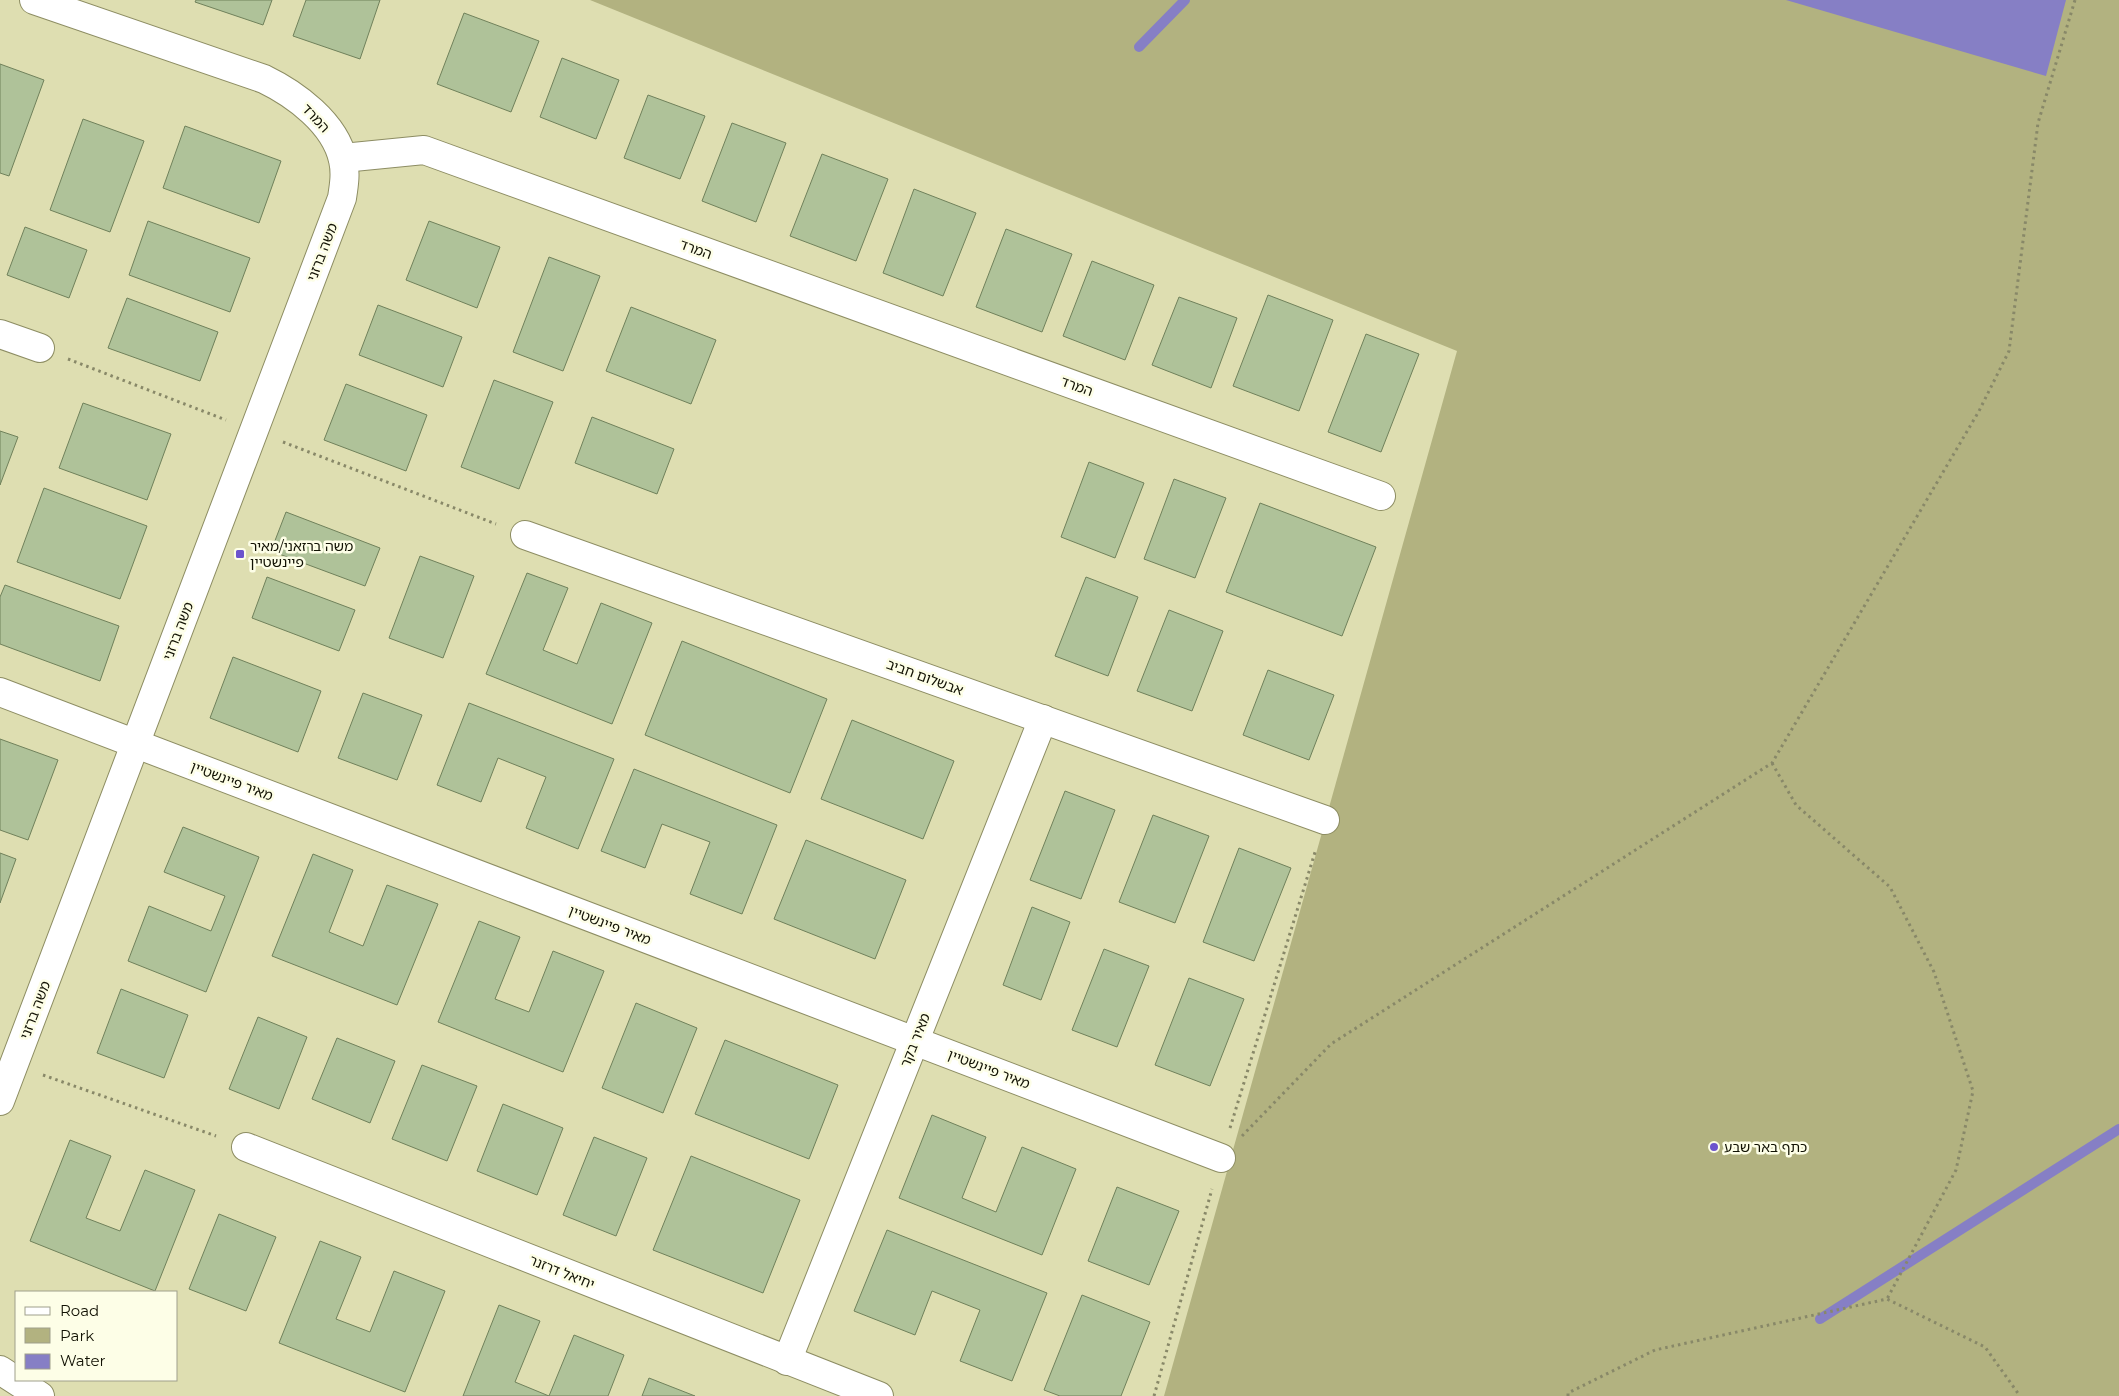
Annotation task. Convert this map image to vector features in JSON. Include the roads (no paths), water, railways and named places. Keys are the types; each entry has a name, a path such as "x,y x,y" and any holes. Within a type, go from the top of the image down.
{"street":[{"name":"המרד","path":"34,0 264,79 287,90 312,110 330,133 343,158 424,150 1381,496"},
{"name":"משה ברזני","path":"0,1102 342,198 345,176 343,158"},
{"path":"0,334 40,348"},
{"name":"אבשלום חביב","path":"525,535 1325,820"},
{"name":"מאיר פיינשטיין","path":"0,692 1221,1158"},
{"name":"מאיר בקר","path":"787,1361 1043,720"},
{"name":"יחיאל דרזנר","path":"246,1147 879,1396"},
{"path":"0,1370 15,1380"},
{"path":"17,1381 40,1396"}],"water":[{"path":"1786,0 2066,0 2046,76"}],"waterway":[{"path":"1139,47 1185,0"},
{"path":"1820,1319 2119,1129"}],"place":[{"name":"משה ברזאני/מאיר פיינשטיין","path":"240,554"},
{"name":"כתף באר שבע","path":"1714,1147"}]}
